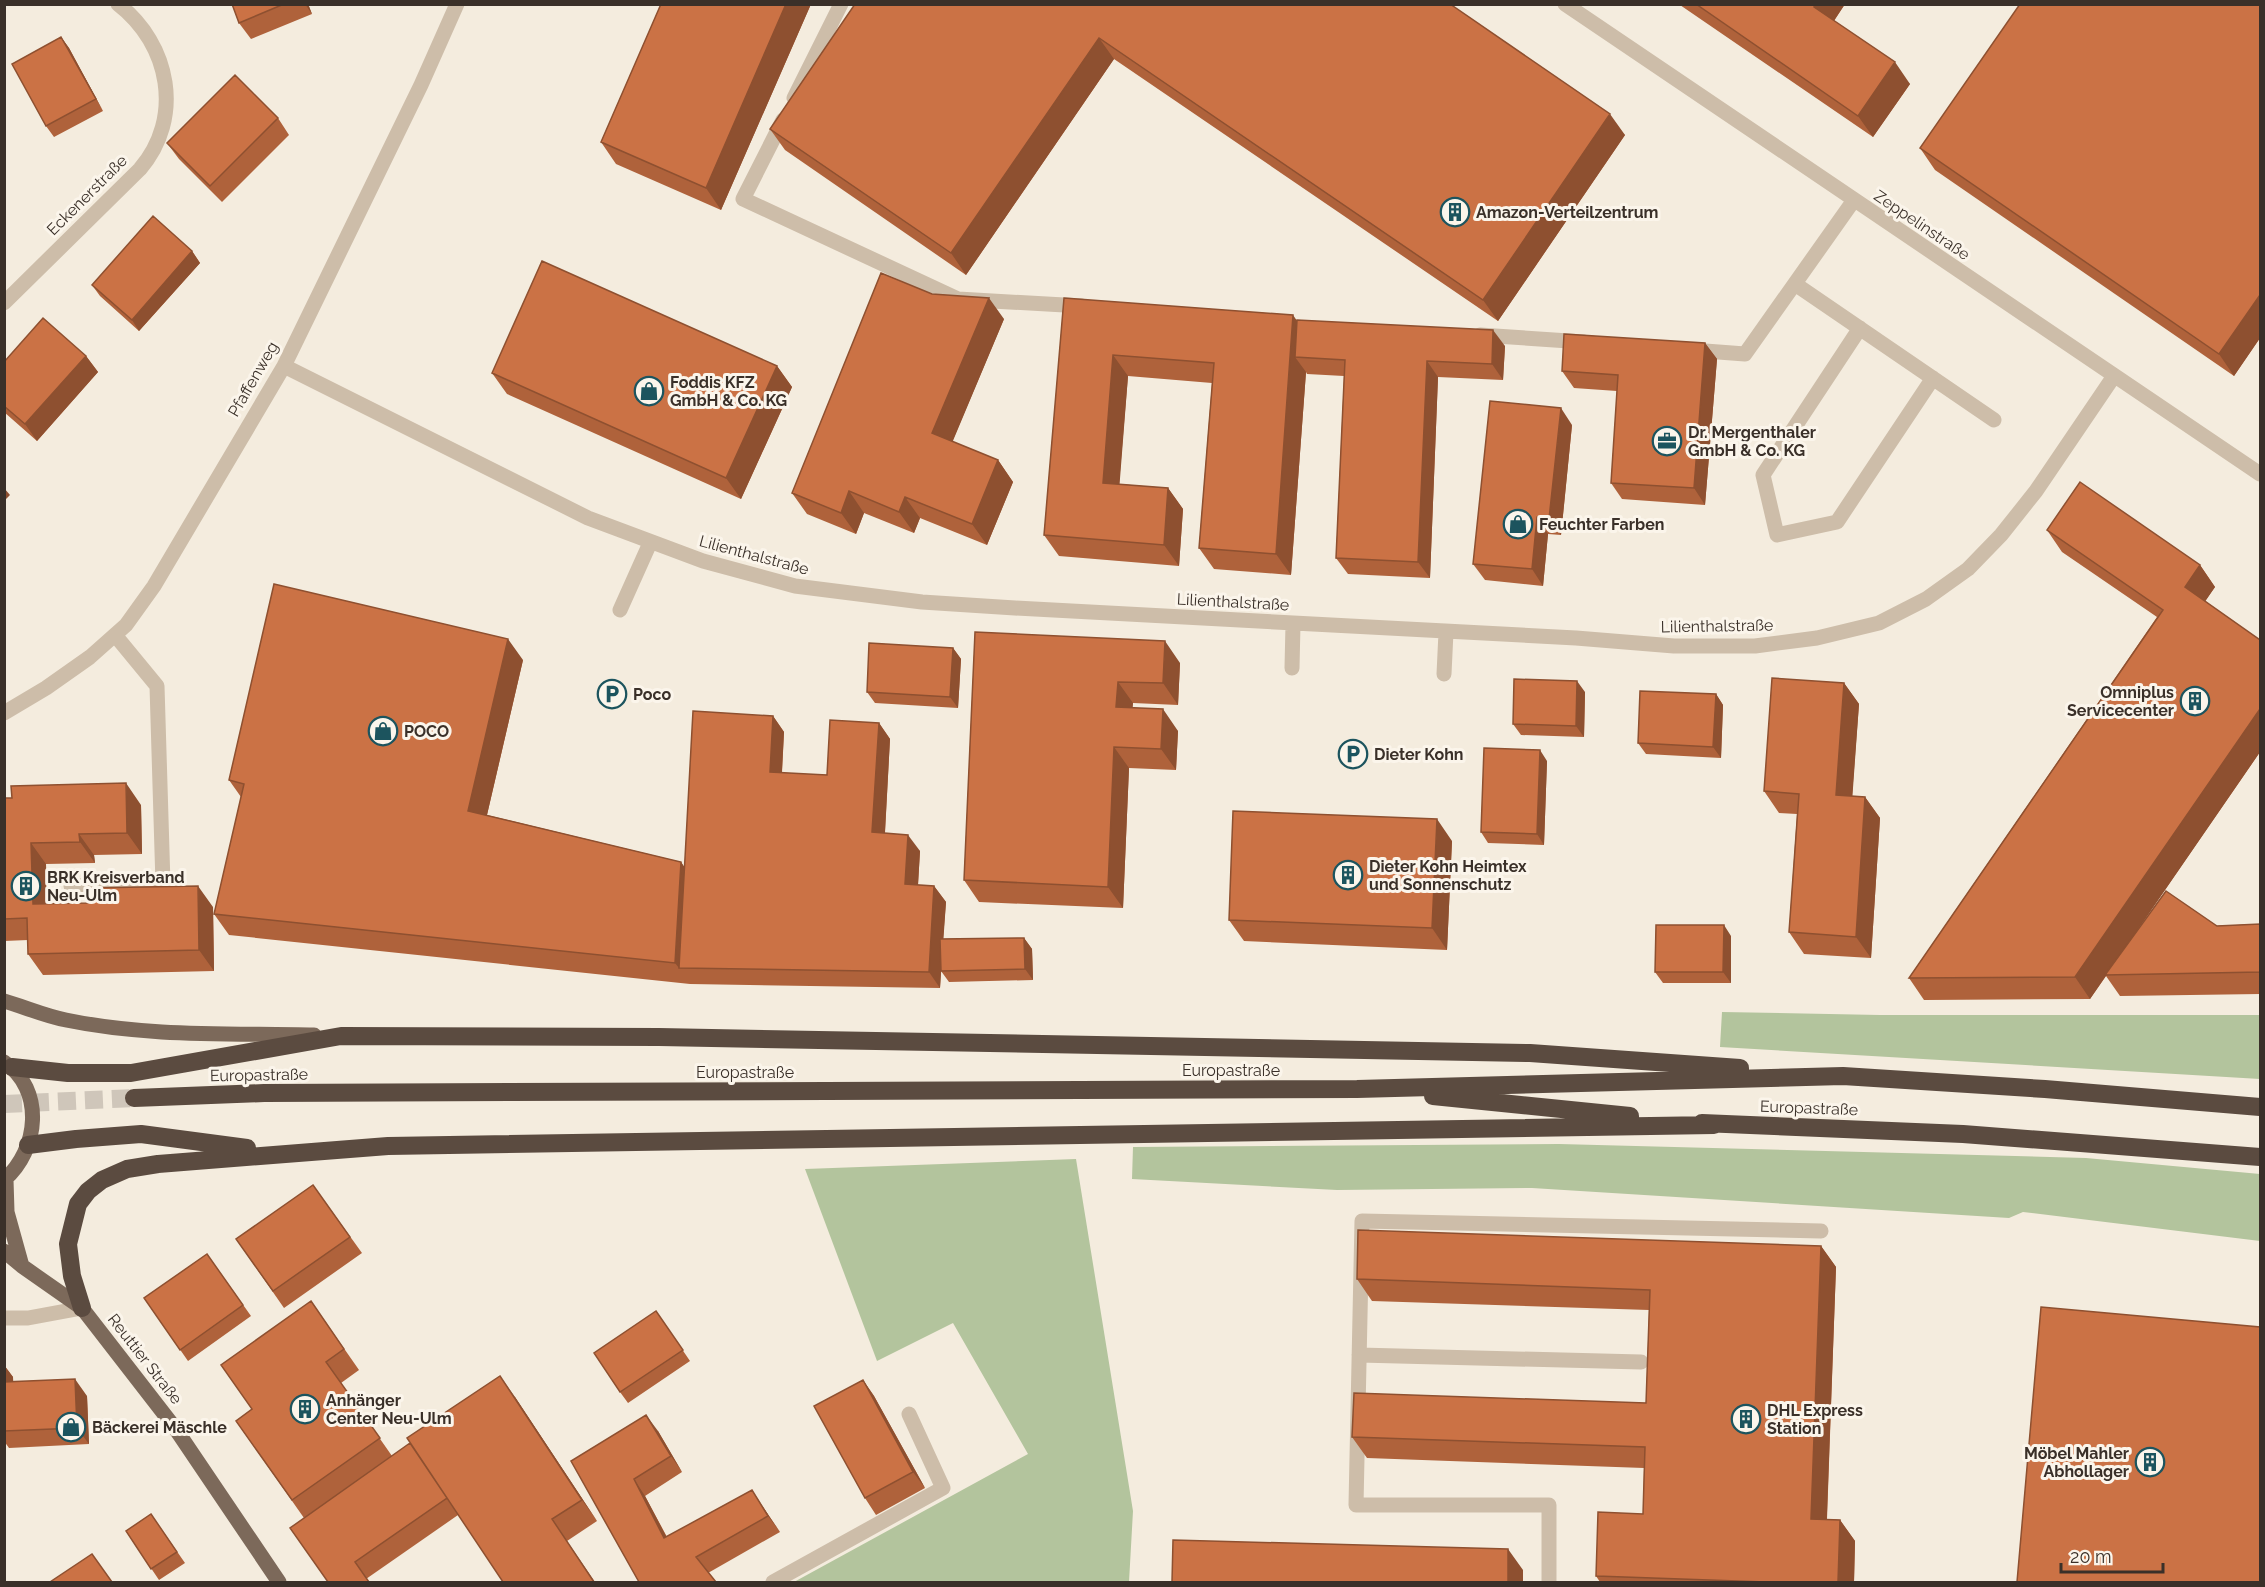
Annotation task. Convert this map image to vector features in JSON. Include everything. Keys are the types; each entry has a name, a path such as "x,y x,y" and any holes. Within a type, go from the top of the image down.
{"highway":[{"path":"8,1064 68,1073 130,1073 341,1036 659,1037 1530,1053 1844,1076"},
{"name":"Europastraße","path":"134,1098 264,1093 1357,1089 1844,1076 2045,1089 2260,1107"},
{"name":"Europastraße","path":"1357,1089 1714,1125 1963,1134 2260,1157"},
{"path":"82,1308 72,1276 68,1244 78,1204 88,1191 102,1180 127,1169 158,1164 388,1146 1714,1125"},
{"path":"28,1144 141,1134 279,1153"}],"main road":[{"path":"4,1001 64,1020 123,1029 341,1036"},
{"path":"8,1064 29,1090 34,1118 28,1144 20,1162 5,1180 7,1212 22,1266"},
{"name":"Reuttier Straße","path":"4,1251 82,1308 175,1428 279,1582"},
{"path":"4,1261 22,1266"}],"street":[{"name":"Eckenerstraße","path":"4,303 140,169 147,161 161,132 167,95 163,69 148,36 118,4"},
{"name":"Pfaffenweg","path":"4,712 46,688 90,657 126,626 154,586 284,366 421,85 457,4"},
{"path":"841,4 743,199 958,298 1103,308"},
{"name":"Zeppelinstraße","path":"1565,4 2260,474"},
{"path":"1674,349 1745,354 1854,200"},
{"path":"1795,284 1994,420"},
{"path":"1860,328 1763,475 1777,535 1837,522 1933,378"},
{"path":"1460,333 1602,344"},
{"name":"Lilienthalstraße","path":"284,366 588,518 703,561 795,586 922,602 1576,638 1674,646 1755,646 1817,638 1879,623 1926,599 1968,568 2001,535 2036,491 2114,376"},
{"path":"620,610 650,543"},
{"path":"1293,624 1293,668"},
{"path":"1444,674 1446,632"},
{"path":"71,886 163,884 158,686 115,635"},
{"path":"1549,1582 1549,1505 1356,1505 1362,1221 1821,1231"},
{"path":"4,1318 28,1318 82,1308"},
{"path":"1359,1355 1641,1362"},
{"path":"773,1582 944,1488 909,1414"}],"green space":[{"path":"1722,1012 1880,1015 2260,1015 2260,1079 1720,1047"},
{"path":"1559,1144 2086,1158 2260,1174 2260,1241 2023,1212 2009,1218 1532,1188 1337,1190 1132,1179 1133,1147"},
{"path":"1076,1159 1133,1511 1129,1582 794,1582 1028,1454 953,1323 877,1361 805,1169"}],"building":[{"path":"232,4 284,4 239,23"},
{"path":"661,4 786,4 706,188 601,142"},
{"name":"Amazon-Verteilzentrum","path":"855,4 1450,4 1610,114 1483,300 1099,38 951,253 770,129"},
{"path":"1696,4 1815,4 1814,7 1895,62 1858,116"},
{"path":"2020,4 2260,4 2260,295 2219,354 1920,148"},
{"path":"61,37 96,99 46,126 12,64"},
{"path":"235,75 278,118 210,186 167,143"},
{"path":"153,216 192,251 132,320 92,285"},
{"name":"Foddis KFZ GmbH & Co. KG","path":"542,261 777,366 726,478 492,373"},
{"path":"881,273 932,294 989,298 932,433 998,460 972,524 905,497 899,512 849,491 841,513 792,493"},
{"path":"1064,298 1293,315 1276,554 1199,548 1214,363 1113,355 1103,483 1168,488 1164,545 1044,535"},
{"path":"43,318 86,356 25,424 4,406 4,362"},
{"path":"1297,320 1493,330 1492,364 1427,361 1418,562 1336,558 1345,360 1295,357"},
{"path":"1564,334 1705,343 1694,488 1611,483 1618,375 1562,371"},
{"path":"1490,401 1561,408 1549,519 1537,517 1532,569 1473,564"},
{"name":"Omniplus Servicecenter","path":"2080,482 2200,565 2185,587 2260,640 2260,709 2075,977 1909,978 2163,610 2047,530"},
{"name":"POCO","path":"274,584 508,639 468,811 681,862 675,963 214,914 244,784 229,780"},
{"path":"975,632 1165,641 1163,683 1118,682 1116,707 1163,709 1161,749 1114,747 1108,887 964,880"},
{"path":"869,643 953,648 950,697 867,692"},
{"path":"1772,678 1844,683 1836,795 1865,797 1856,937 1789,932 1799,794 1764,791"},
{"path":"1514,679 1577,681 1576,726 1513,724"},
{"path":"1640,691 1716,694 1713,747 1638,743"},
{"path":"693,711 773,716 770,772 827,775 830,720 879,723 872,832 908,835 905,884 934,886 929,972 679,968"},
{"path":"1484,748 1540,750 1537,834 1481,832"},
{"path":"126,783 127,833 79,834 80,842 31,843 33,904 88,903 88,888 198,886 199,950 28,954 27,918 4,919 4,798 12,798 11,786"},
{"name":"Dieter Kohn Heimtex und Sonnenschutz","path":"1233,811 1437,819 1432,928 1229,920"},
{"path":"2166,891 2217,926 2260,924 2260,972 2105,975"},
{"path":"1656,925 1724,925 1723,972 1655,972"},
{"path":"1024,938 1025,969 941,971 940,939"},
{"path":"313,1185 350,1237 273,1291 236,1239"},
{"name":"DHL Express Station","path":"1358,1230 1821,1246 1811,1519 1840,1520 1838,1582 1596,1576 1598,1512 1643,1514 1645,1447 1352,1437 1354,1393 1646,1403 1650,1290 1357,1279"},
{"path":"207,1254 243,1305 180,1350 144,1298"},
{"name":"Anhänger Center Neu-Ulm","path":"311,1301 344,1349 326,1362 380,1438 292,1500 236,1421 252,1409 221,1365"},
{"name":"Möbel Mahler Abhollager","path":"2041,1307 2260,1327 2260,1582 2017,1582"},
{"path":"656,1311 683,1350 620,1392 594,1353"},
{"path":"500,1376 582,1500 552,1519 594,1582 503,1582 407,1438"},
{"path":"75,1379 77,1428 4,1431 4,1382"},
{"path":"863,1380 913,1472 865,1498 814,1406"},
{"path":"646,1415 671,1456 634,1479 664,1538 752,1490 768,1516 696,1557 716,1582 639,1582 571,1461"},
{"path":"410,1443 447,1498 355,1562 369,1582 328,1582 290,1528"},
{"path":"151,1514 177,1552 151,1569 126,1531"},
{"path":"1173,1540 1508,1549 1508,1582 1172,1582"},
{"path":"92,1554 112,1582 50,1582"}],"tunnel":[{"path":"4,1104 134,1098"}],"place":[{"name":"Amazon-Verteilzentrum","path":"1455,212"},
{"name":"Foddis KFZ GmbH & Co. KG","path":"649,391"},
{"name":"Dr. Mergenthaler GmbH & Co. KG","path":"1667,441"},
{"name":"Feuchter Farben","path":"1518,524"},
{"name":"Poco","path":"612,694"},
{"name":"Omniplus Servicecenter","path":"2195,701"},
{"name":"POCO","path":"383,731"},
{"name":"Dieter Kohn","path":"1353,754"},
{"name":"Dieter Kohn Heimtex und Sonnenschutz","path":"1348,875"},
{"name":"BRK Kreisverband Neu-Ulm","path":"26,886"},
{"name":"Anhänger Center Neu-Ulm","path":"305,1409"},
{"name":"DHL Express Station","path":"1746,1419"},
{"name":"Bäckerei Mäschle","path":"71,1427"},
{"name":"Möbel Mahler Abhollager","path":"2150,1462"}]}
